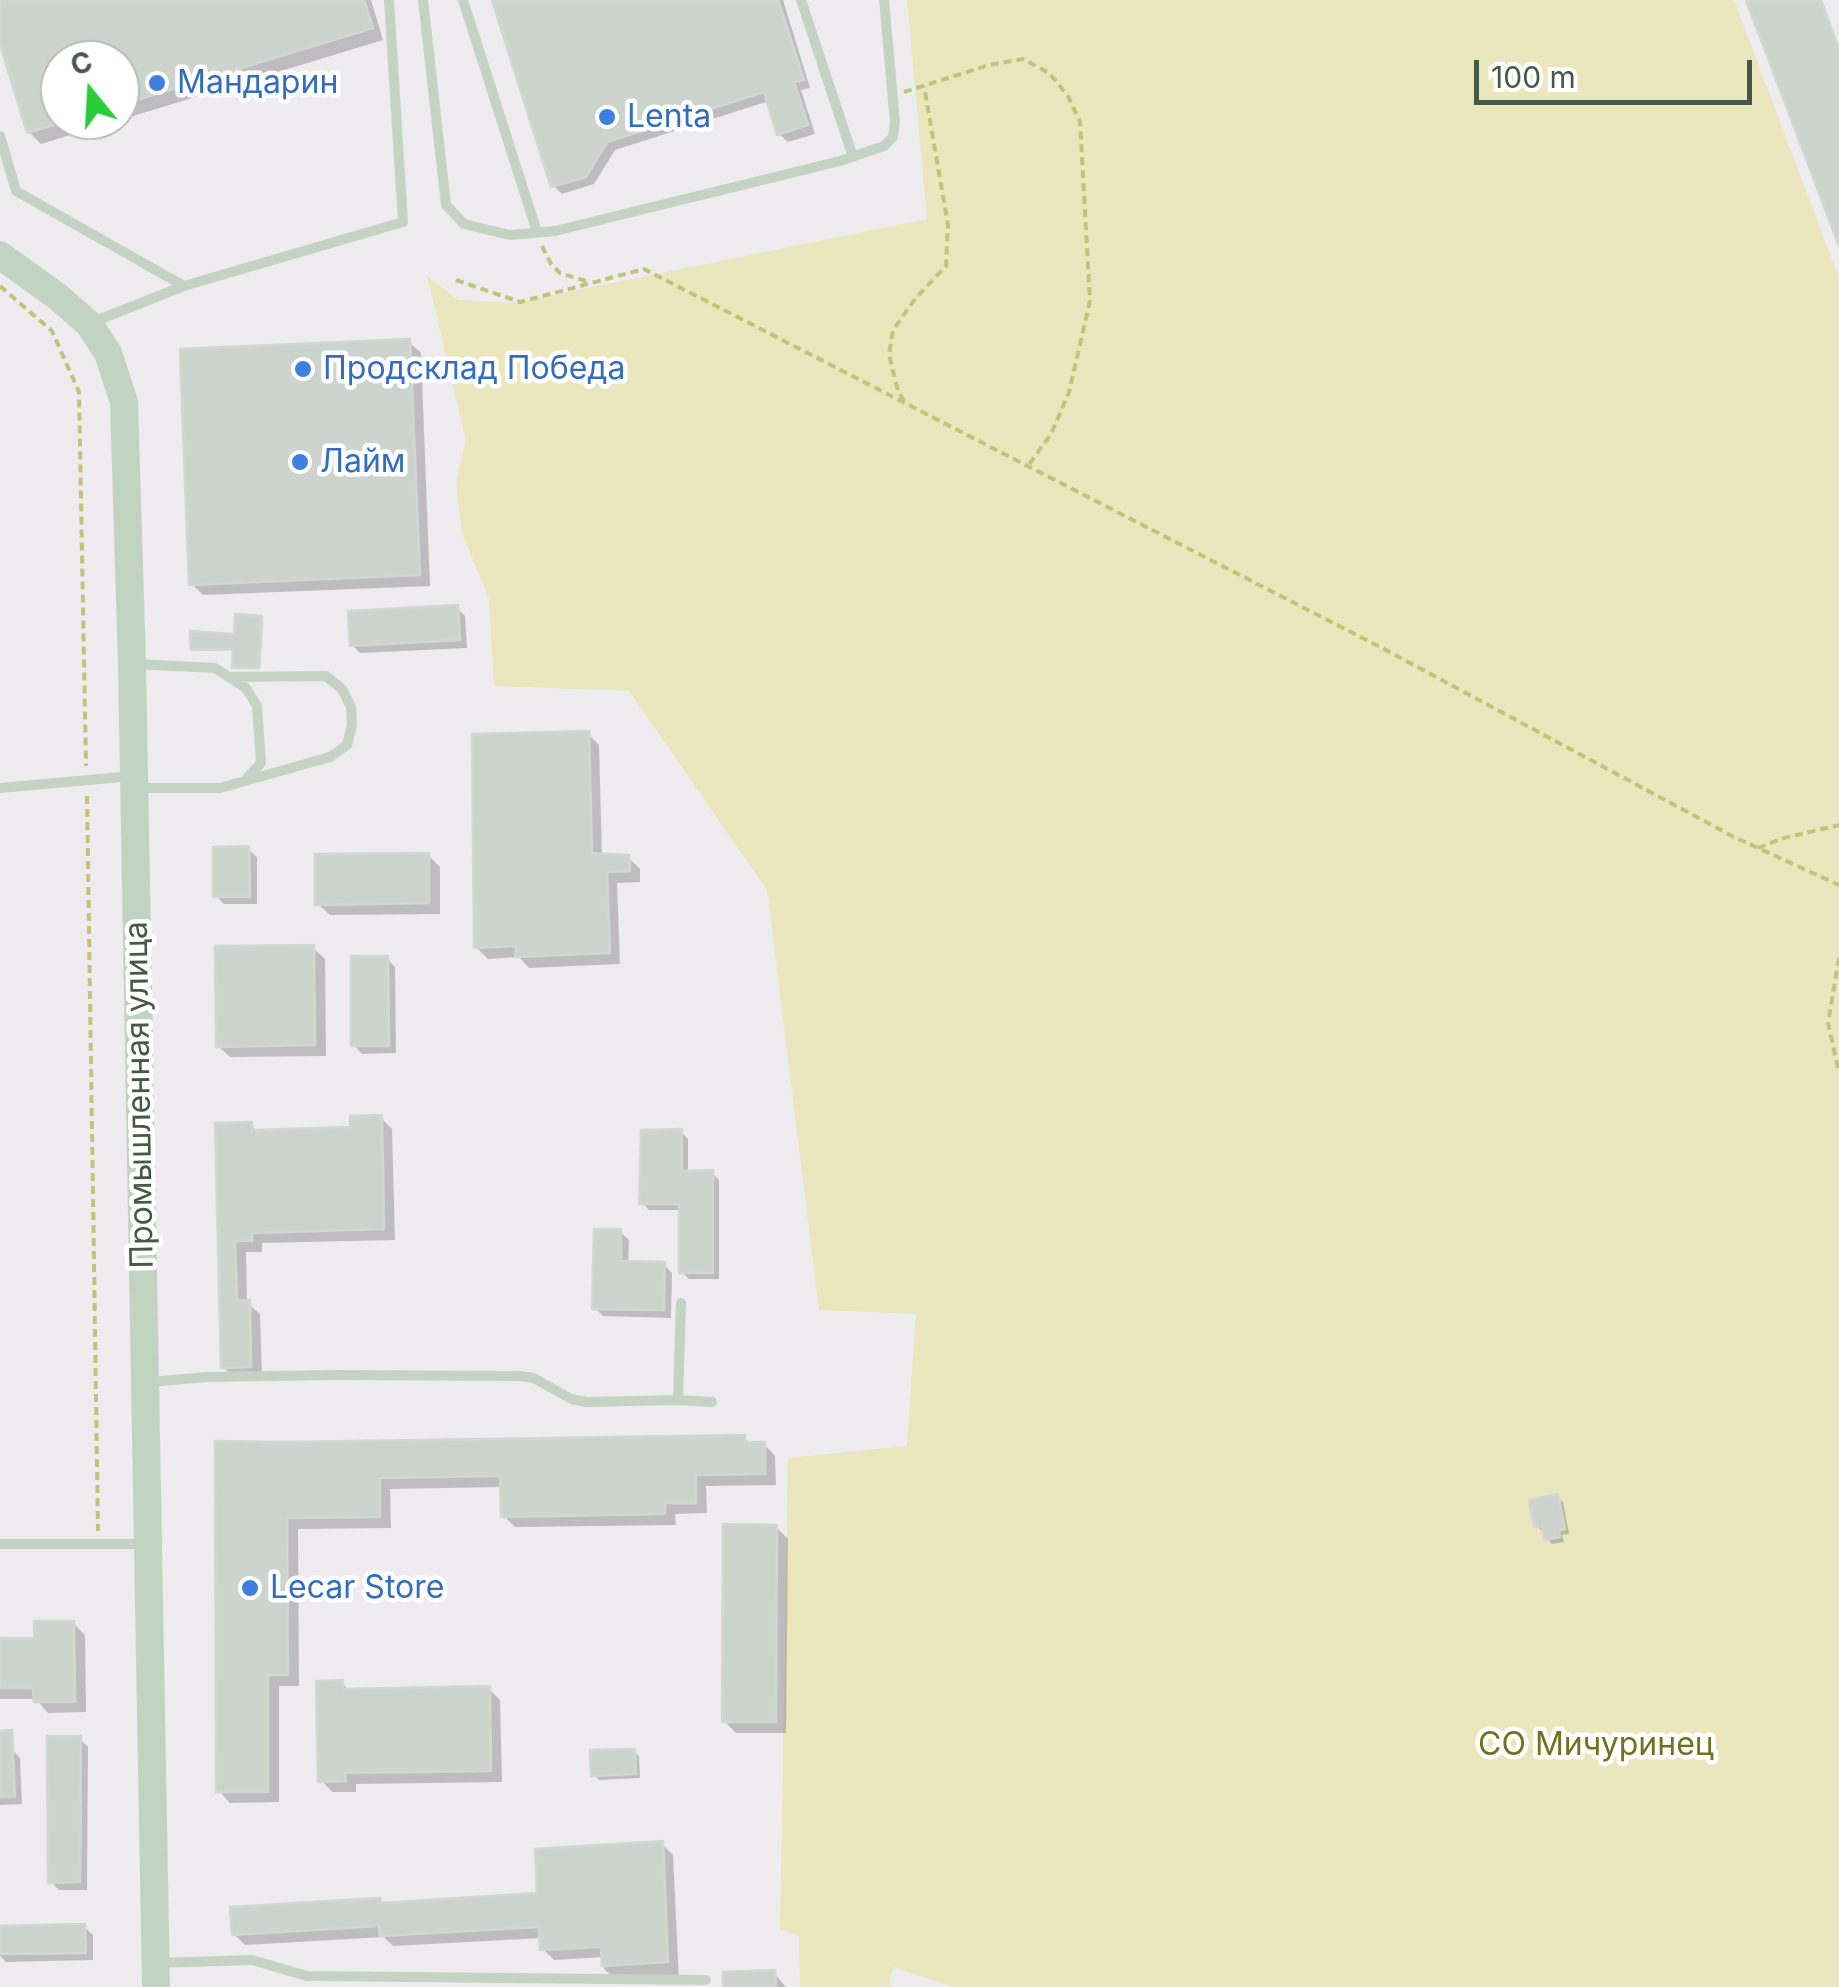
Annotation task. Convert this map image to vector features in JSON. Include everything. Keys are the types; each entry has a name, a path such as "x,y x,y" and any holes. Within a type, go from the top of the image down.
{"main road":[{"name":"Промышленная улица","path":"0,255 58,296 89,324 108,354 124,402 156,1975"}],"lane":[{"path":"89,324 184,286 404,222 389,0"},
{"path":"424,0 446,205 464,224 510,234 555,231 884,146 893,137 895,122 884,0"},
{"path":"463,0 537,232"},
{"path":"801,0 852,157"},
{"path":"0,136 16,191 184,286"},
{"path":"132,664 215,668 246,688 257,706 261,763 246,780"},
{"path":"0,788 86,780 220,788 330,757 347,744 351,708 342,689 326,676 228,676"},
{"path":"678,1400 681,1302"},
{"path":"145,1382 207,1377 520,1376 534,1378 571,1399 586,1402 712,1402"},
{"path":"0,1544 148,1544"},
{"path":"156,1975 252,1960 307,1976 706,1980"}],"path":[{"path":"892,96 1023,59 1048,74 1068,96 1080,122 1090,301 1070,392 1051,434 1028,466"},
{"path":"906,403 898,392 889,354 893,330 946,266 948,225 924,86"},
{"path":"537,232 544,254 560,273 590,282"},
{"path":"456,280 520,302 644,268 1758,848 1839,885"},
{"path":"0,286 52,330 79,392 98,1544"},
{"path":"1758,848 1839,826"},
{"path":"1839,958 1828,1023 1839,1072"}],"green space":[{"name":"СО Мичуринец","path":"907,0 1734,0 1839,278 1839,1987 953,1987 894,1967 891,1987 800,1987 799,1936 780,1929 788,1458 907,1446 916,1314 819,1310 767,890 629,691 494,686 489,599 462,533 456,483 466,440 427,276 458,300 514,303 927,219"}],"building":[{"name":"Мандарин","path":"0,0 364,0 373,28 140,99 140,40 40,40 40,129 27,133 0,44"},
{"name":"Lenta","path":"492,0 778,0 804,80 794,82 808,125 777,135 764,92 607,142 586,177 551,187"},
{"path":"1746,0 1821,0 1839,49 1839,246"},
{"name":"Лайм","path":"410,339 420,575 189,585 180,349"},
{"path":"458,605 460,640 350,646 348,611"},
{"path":"235,614 262,616 259,668 232,668 233,649 191,650 190,631 234,634"},
{"path":"589,731 592,853 629,855 630,871 607,872 610,953 515,957 516,946 474,948 472,734"},
{"path":"249,846 250,897 213,897 213,847"},
{"path":"429,853 429,903 315,905 315,854"},
{"path":"314,945 315,1045 216,1047 215,946"},
{"path":"351,956 388,956 389,1046 351,1046"},
{"path":"382,1115 384,1229 252,1233 252,1241 235,1241 237,1301 250,1300 251,1367 221,1368 215,1123 252,1122 252,1130 350,1127 350,1116"},
{"path":"682,1129 682,1171 713,1170 713,1273 679,1273 679,1204 639,1204 641,1130"},
{"path":"594,1229 621,1229 621,1261 665,1262 664,1310 592,1309"},
{"path":"745,1435 745,1442 765,1442 765,1474 696,1475 696,1503 665,1503 665,1514 501,1517 500,1476 380,1478 380,1517 287,1518 288,1675 268,1675 268,1792 216,1792 215,1441"},
{"path":"1558,1494 1565,1529 1559,1530 1560,1537 1545,1540 1542,1526 1534,1527 1529,1500"},
{"path":"723,1524 777,1525 776,1722 722,1722"},
{"path":"34,1621 74,1621 75,1702 34,1702 33,1688 0,1688 0,1638 34,1638"},
{"path":"343,1680 343,1689 490,1686 491,1771 345,1773 346,1781 318,1782 316,1681"},
{"path":"12,1730 15,1797 0,1797 0,1731"},
{"path":"47,1736 81,1736 80,1882 48,1883"},
{"path":"635,1749 636,1774 591,1776 590,1750"},
{"path":"663,1841 668,1962 602,1966 601,1947 540,1950 539,1927 380,1936 379,1926 232,1935 230,1907 537,1893 535,1849"},
{"path":"85,1924 86,1953 0,1954 0,1926"},
{"path":"775,1970 776,1987 723,1987 723,1972"}],"place":[{"name":"Мандарин","path":"157,83"},
{"name":"Lenta","path":"607,117"},
{"name":"Продсклад Победа","path":"303,369"},
{"name":"Лайм","path":"300,462"},
{"name":"Lecar Store","path":"250,1588"}]}
